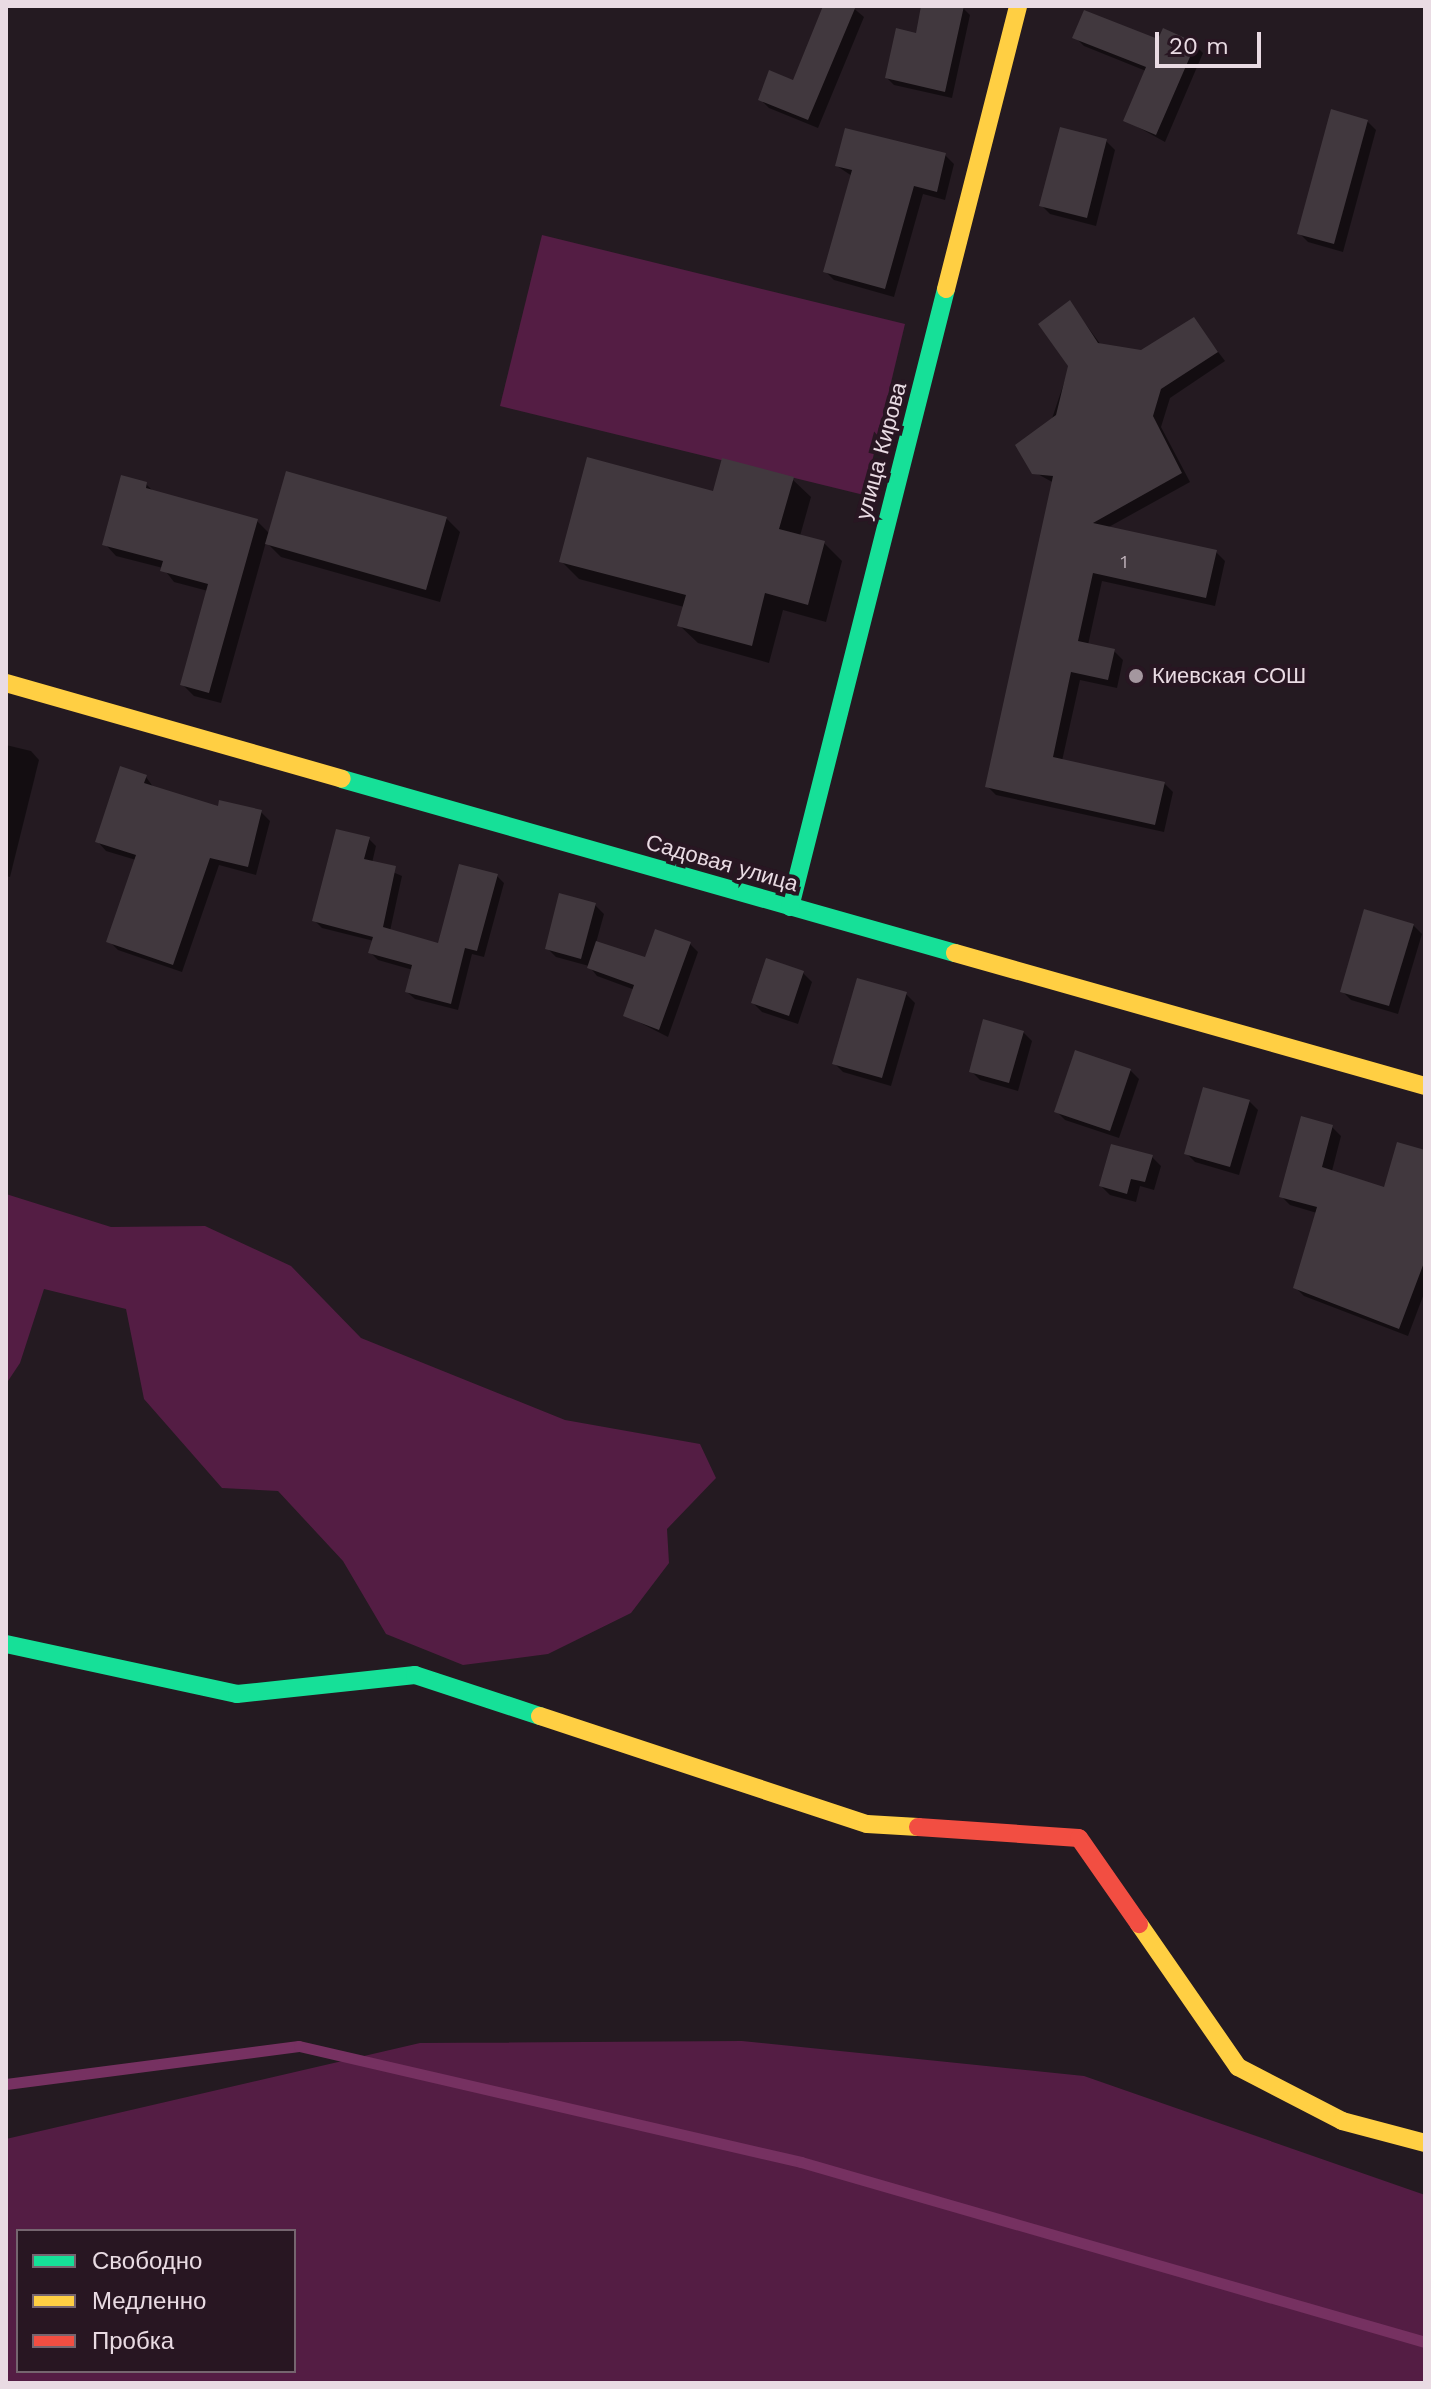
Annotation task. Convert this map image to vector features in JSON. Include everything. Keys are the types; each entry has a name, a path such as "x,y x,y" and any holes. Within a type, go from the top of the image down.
{"street":[{"name":"улица Кирова","path":"790,907 1018,6"},
{"name":"Садовая улица","path":"6,683 1425,1086"},
{"path":"6,1644 237,1694 415,1675 867,1824 1079,1838 1238,2067 1342,2121 1425,2143"}],"shaded area":[{"path":"542,235 905,324 864,495 500,406"},
{"path":"6,1194 111,1227 205,1226 291,1266 361,1338 565,1420 700,1444 716,1478 667,1529 669,1563 631,1613 548,1654 463,1665 386,1634 343,1561 278,1491 222,1488 144,1399 126,1309 44,1289 20,1363 6,1384"},
{"path":"742,2041 1084,2076 1425,2195 1425,2383 6,2383 6,2139 420,2043"}],"building":[{"path":"823,6 856,6 808,120 758,100 769,70 793,80"},
{"path":"921,6 964,6 945,92 885,78 896,28 916,33"},
{"path":"1084,10 1158,39 1163,28 1196,43 1156,135 1123,121 1146,67 1072,38"},
{"path":"1331,109 1368,120 1334,244 1297,234"},
{"path":"1060,127 1107,139 1087,218 1039,206"},
{"path":"845,128 946,153 937,192 914,186 885,289 823,272 852,170 835,166"},
{"path":"1070,300 1098,343 1141,350 1194,317 1218,352 1161,389 1153,416 1182,473 1093,523 1217,550 1206,598 1093,573 1078,641 1115,649 1108,680 1071,672 1053,757 1165,782 1155,825 985,787 1053,476 1032,474 1015,445 1056,415 1068,366 1038,324"},
{"path":"587,457 713,491 722,458 794,477 779,529 825,541 808,605 765,593 752,646 677,626 686,595 559,562"},
{"path":"286,471 447,517 426,590 265,544"},
{"path":"121,475 147,482 146,488 258,519 209,693 180,685 208,584 160,571 163,561 102,545"},
{"path":"120,766 147,775 144,783 218,806 219,800 262,810 248,867 210,858 173,965 106,942 136,855 95,842"},
{"path":"336,829 370,837 364,859 396,866 383,927 438,943 459,864 498,874 477,951 465,948 451,1004 405,992 412,965 368,953 373,937 312,921"},
{"path":"559,893 596,903 581,959 545,949"},
{"path":"1364,909 1414,924 1389,1006 1340,992"},
{"path":"655,929 691,942 659,1030 623,1016 634,985 587,968 596,941 645,957"},
{"path":"766,958 804,971 789,1016 751,1003"},
{"path":"857,978 907,992 882,1078 832,1064"},
{"path":"983,1019 1024,1031 1009,1083 969,1072"},
{"path":"1075,1050 1131,1069 1110,1131 1054,1112"},
{"path":"1203,1087 1250,1100 1230,1167 1184,1154"},
{"path":"1301,1116 1333,1125 1322,1167 1384,1187 1397,1142 1425,1150 1425,1260 1399,1329 1293,1288 1317,1207 1279,1197"},
{"path":"1111,1144 1153,1155 1145,1182 1131,1179 1127,1194 1099,1186"}],"waterway":[{"path":"6,2084 299,2046 801,2162 1425,2342"}],"traffic: fast":[{"path":"790,907 946,289"},
{"path":"342,779 955,953"},
{"path":"6,1644 237,1694 415,1675 540,1716"}],"traffic: slow":[{"path":"946,289 1018,6"},
{"path":"6,683 342,779"},
{"path":"955,953 1425,1086"},
{"path":"540,1716 867,1824 918,1827"},
{"path":"1139,1924 1238,2067 1342,2121 1425,2143"}],"traffic: jam":[{"path":"918,1827 1079,1838 1139,1924"}],"place":[{"name":"Киевская СОШ","path":"1136,676"}]}
